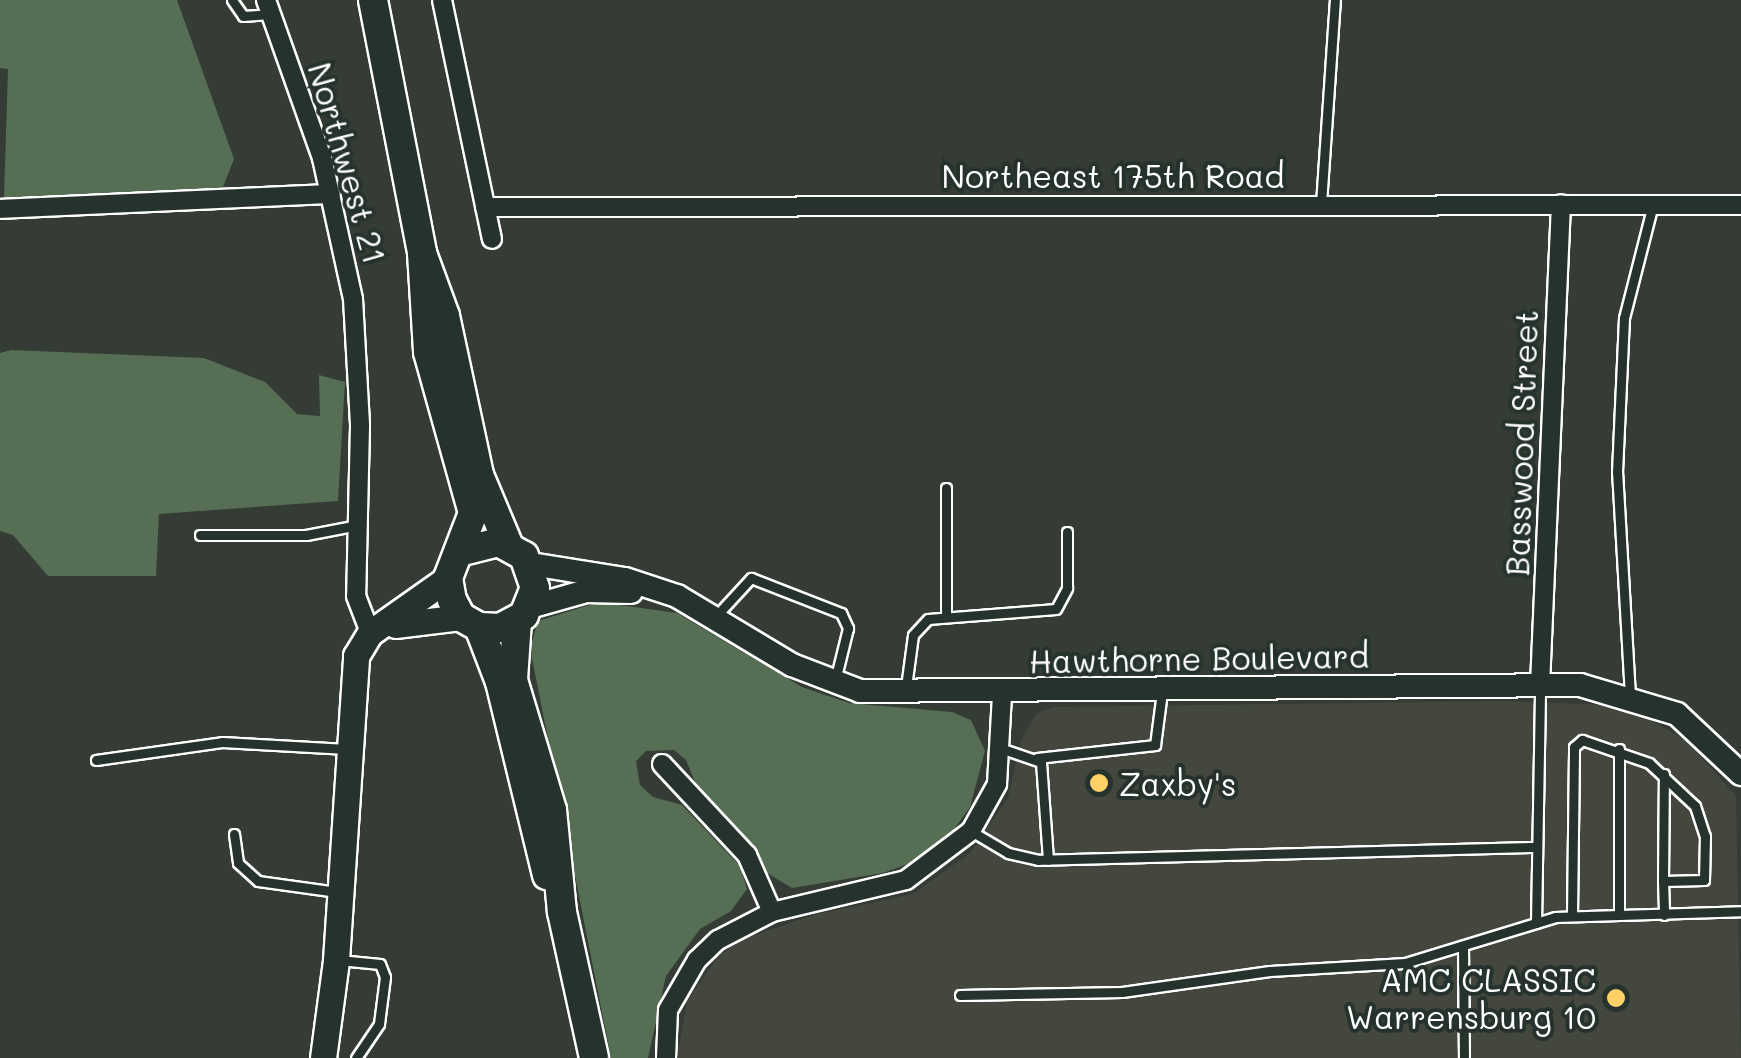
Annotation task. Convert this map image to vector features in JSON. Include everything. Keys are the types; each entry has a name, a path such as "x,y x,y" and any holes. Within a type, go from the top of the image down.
{"main road":[{"path":"323,1058 336,960 354,669 378,629 448,578 462,552 472,513 428,352 422,253 373,0"},
{"path":"422,253 445,316 479,475 508,544 530,564 535,588 523,614 513,680 552,810 562,912"},
{"path":"462,552 490,542 508,544"},
{"path":"448,578 470,622 562,912 594,1058"},
{"path":"378,629 523,614"}],"street":[{"path":"442,0 492,239"},
{"name":"Northwest 21","path":"269,7 332,194 353,299 356,596 378,629"},
{"path":"0,209 332,194"},
{"name":"Basswood Street","path":"1540,685 1561,204"},
{"name":"Northeast 175th Road","path":"485,207 1741,204"},
{"name":"Hawthorne Boulevard","path":"530,564 626,579 654,590 716,616 834,684 905,695 1540,685 1630,696 1677,714 1741,774"},
{"name":"Hawthorne Boulevard","path":"523,614 586,591 654,590"},
{"path":"666,1058 668,1010 697,960 718,940 772,912 906,880 971,831 989,806 1002,749 1002,694"},
{"path":"662,764 746,855 772,912"}],"lane":[{"path":"232,0 243,16 269,7"},
{"path":"1321,204 1335,0"},
{"path":"1630,696 1617,472 1624,318 1653,204"},
{"path":"946,488 946,614"},
{"path":"200,535 306,535 358,525"},
{"path":"905,695 913,635 928,619 946,614 1056,609 1067,588 1068,532"},
{"path":"716,616 751,578 841,614 848,628 834,684"},
{"path":"1536,923 1540,685"},
{"path":"1002,749 1037,758 1149,748 1161,734 1162,692"},
{"path":"1572,915 1574,747 1582,740 1618,749 1664,774 1695,806 1705,836 1704,880 1663,881"},
{"path":"96,760 222,742 347,750"},
{"path":"1618,749 1618,915"},
{"path":"1037,758 1044,775 1048,860"},
{"path":"1664,774 1664,915"},
{"path":"971,831 1021,859 1048,860 1536,847"},
{"path":"234,834 238,863 258,882 340,892"},
{"path":"960,995 1122,992 1270,971 1405,964 1572,915 1741,911"},
{"path":"1463,946 1464,1058"},
{"path":"336,960 380,964 386,977 379,1024 356,1058"}],"shaded area":[{"path":"1508,701 1606,705 1637,713 1686,740 1736,796 1741,1058 677,1058 687,1001 717,958 737,941 817,914 913,894 970,853 1008,798 1021,740 1037,713 1053,707"}],"green space":[{"path":"0,0 177,0 234,159 219,197 4,197 8,69 0,68"},
{"path":"11,350 204,358 265,382 297,414 320,416 319,375 345,382 338,501 159,514 156,576 48,576 13,535 0,531 0,353"},
{"path":"599,602 677,613 802,687 849,703 952,712 971,720 985,751 970,807 947,839 919,860 883,873 792,888 767,873 757,851 698,789 686,760 674,750 646,751 636,761 640,785 653,797 682,805 740,866 747,889 731,911 700,929 666,976 648,1058 611,1058 530,648 538,621"}],"place":[{"name":"Zaxby's","path":"1099,783"},
{"name":"AMC CLASSIC Warrensburg 10","path":"1616,998"}]}
